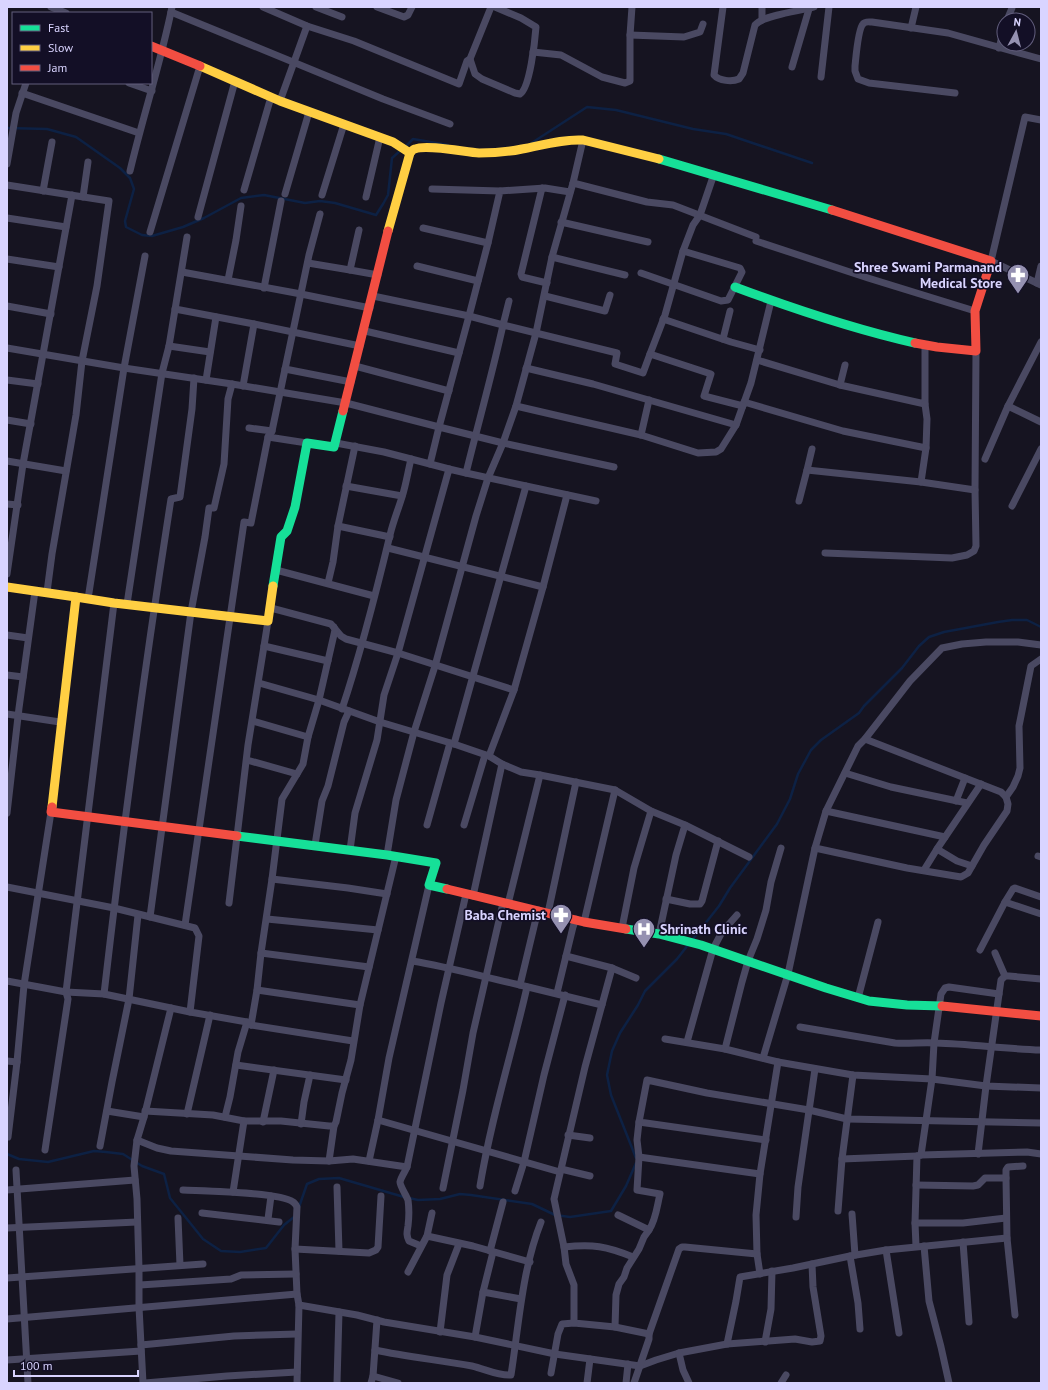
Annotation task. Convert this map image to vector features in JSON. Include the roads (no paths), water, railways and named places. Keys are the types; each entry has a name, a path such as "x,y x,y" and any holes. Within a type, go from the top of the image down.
{"street":[{"path":"263,7 307,26 354,41 459,84 467,61 470,59 491,7"},
{"path":"316,7 342,17"},
{"path":"377,7 404,17 408,15 412,7"},
{"path":"470,59 475,74 482,79 520,94 524,91 533,52 536,27 521,18 495,7"},
{"path":"533,52 561,56 602,77 625,83 630,81 630,35 632,7"},
{"path":"723,7 714,73 714,76 720,80 737,80 742,77 757,22 812,8"},
{"path":"762,7 762,20"},
{"path":"821,77 829,7"},
{"path":"911,28 916,7"},
{"path":"792,67 812,8"},
{"path":"53,9 63,12"},
{"path":"130,171 172,10 294,62 450,124"},
{"path":"955,93 869,83 858,79 855,71 860,31 863,24 865,22 872,22 948,33 996,47"},
{"path":"630,35 689,36 700,32 703,24"},
{"path":"280,101 307,26"},
{"path":"152,46 280,101 380,137 392,142 407,152 424,147 485,153 513,151 545,143 576,139 583,140 714,174 955,248 991,261 1039,284 1041,266"},
{"path":"1014,52 1041,59"},
{"path":"150,232 200,66"},
{"path":"198,217 235,81"},
{"path":"7,164 16,113 26,84"},
{"path":"131,84 152,91"},
{"path":"22,93 139,133"},
{"path":"244,190 271,97"},
{"path":"264,288 283,198 309,112"},
{"path":"825,553 952,558 967,555 974,551 976,546 975,311 991,261 1025,117 1041,120"},
{"path":"322,195 344,124"},
{"path":"366,198 380,137"},
{"path":"329,1161 334,1126 346,1080 360,1005 387,894 396,800 414,732 435,666 476,516 488,478 503,443 516,406 536,333 552,258 573,183 583,140"},
{"path":"43,191 52,142"},
{"path":"249,428 307,443 334,447 354,366 365,331 407,152"},
{"path":"84,197 88,162"},
{"path":"373,296 469,316 617,353 615,364 643,373 663,319 683,251 693,225 700,215 714,174"},
{"path":"573,183 647,202 673,205 756,239 868,278 975,311"},
{"path":"7,185 109,201 98,286 82,361 76,415 48,592"},
{"path":"432,189 500,191 542,188 570,192"},
{"path":"542,188 521,274 522,277 547,283"},
{"path":"430,464 488,244 500,191"},
{"path":"7,574 9,543 18,505 23,464 72,195"},
{"path":"228,280 241,206"},
{"path":"185,925 244,522 251,523 320,214"},
{"path":"7,218 66,228"},
{"path":"561,222 648,242"},
{"path":"423,228 488,244"},
{"path":"350,270 359,230"},
{"path":"127,604 162,373 169,346 187,237"},
{"path":"642,273 725,301 731,297 742,272 740,268 683,251"},
{"path":"88,599 124,368 133,327 145,256"},
{"path":"552,258 625,275"},
{"path":"7,259 59,267"},
{"path":"308,263 378,275"},
{"path":"417,266 478,281"},
{"path":"182,272 370,308"},
{"path":"735,287 771,301 863,330 925,345 976,351"},
{"path":"545,296 605,311 610,295"},
{"path":"466,473 494,367 509,301"},
{"path":"516,406 641,436 698,453 716,452 721,449 736,425 760,350 771,301"},
{"path":"7,306 50,314"},
{"path":"175,309 360,346"},
{"path":"723,339 730,311"},
{"path":"206,380 216,316"},
{"path":"663,319 760,350"},
{"path":"243,386 254,324"},
{"path":"365,331 459,353"},
{"path":"984,459 1008,406 1041,342"},
{"path":"920,482 926,448 927,419 925,404 925,345"},
{"path":"169,346 210,352"},
{"path":"7,348 346,403 503,443 614,467"},
{"path":"650,354 711,374 704,396 743,404 843,431 926,448"},
{"path":"757,360 840,385 925,404"},
{"path":"840,385 845,365"},
{"path":"354,366 449,390"},
{"path":"526,368 593,384 736,425"},
{"path":"285,369 351,382"},
{"path":"104,994 125,821 154,607 171,499 180,497 192,409 194,378"},
{"path":"7,380 38,384"},
{"path":"150,917 191,612 209,508 214,508 224,464 228,399 232,384"},
{"path":"641,436 649,400"},
{"path":"1008,406 1041,422"},
{"path":"7,420 31,424"},
{"path":"336,442 488,478 596,501"},
{"path":"229,903 247,760 281,537 287,531 295,506 307,443"},
{"path":"328,583 333,562 338,526 355,446"},
{"path":"799,501 812,449"},
{"path":"1012,506 1041,449"},
{"path":"315,845 322,802 328,786 362,643 411,459"},
{"path":"7,461 66,471"},
{"path":"350,850 356,813 377,740 384,695 398,653 449,469"},
{"path":"807,470 920,482 975,490"},
{"path":"346,486 402,496"},
{"path":"427,825 452,744 526,486"},
{"path":"464,825 487,756 514,690 567,495"},
{"path":"7,504 18,505"},
{"path":"338,526 390,537"},
{"path":"388,548 542,587"},
{"path":"276,570 374,596"},
{"path":"7,587 114,603 268,621"},
{"path":"7,808 9,769 18,716 35,591"},
{"path":"8,1137 24,985 51,812 60,722 76,597"},
{"path":"45,1150 68,1000 66,992 114,603"},
{"path":"271,608 331,624 341,636 346,638 398,653 471,678 514,690"},
{"path":"225,1117 238,1052 249,1024 257,990 282,799 303,764 308,737 319,700 336,630 334,627"},
{"path":"7,635 28,638"},
{"path":"762,1058 788,974 815,848 826,811 858,746 910,681 942,648 962,644 986,642 1018,642 1041,645"},
{"path":"264,646 328,661"},
{"path":"1006,797 1013,787 1020,768 1019,726 1031,666 1041,659"},
{"path":"7,675 23,678"},
{"path":"259,684 319,700 380,722 452,744 487,756 521,772 540,774 615,790 651,811 685,825 749,858"},
{"path":"7,714 60,722"},
{"path":"253,721 308,737"},
{"path":"815,848 961,877 965,876 972,866 1007,811 1008,804 1006,797 1001,792 865,739"},
{"path":"247,760 297,774"},
{"path":"421,1246 408,1241 407,1238 408,1200 400,1186 400,1182 407,1167 449,968 470,895 502,764"},
{"path":"845,773 892,787 967,804"},
{"path":"442,1188 485,977 540,774"},
{"path":"956,801 965,778"},
{"path":"548,913 576,782"},
{"path":"924,870 981,784"},
{"path":"557,993 573,927 580,921 615,790"},
{"path":"622,928 634,868 651,811"},
{"path":"826,811 946,837"},
{"path":"51,812 391,855 436,863 389,1058 369,1161"},
{"path":"659,934 676,855 685,825"},
{"path":"666,899 690,904 700,904 718,841"},
{"path":"726,1049 748,961 762,924 771,882 781,848"},
{"path":"937,849 957,861 972,866"},
{"path":"272,879 387,894"},
{"path":"430,885 580,921 659,934 682,940 701,945 826,988 880,1003 939,1006 996,1013 1041,1016"},
{"path":"7,887 77,902 114,908 195,928 199,936 190,1012"},
{"path":"980,950 1013,889 1015,888 1041,897"},
{"path":"1005,902 1041,914"},
{"path":"480,1186 486,1150 524,986 538,910"},
{"path":"100,1146 129,999 138,914"},
{"path":"687,1042 713,949 722,932 737,915"},
{"path":"267,919 378,930"},
{"path":"858,998 878,922"},
{"path":"261,953 369,967"},
{"path":"995,953 1005,976"},
{"path":"566,956 612,968 636,978"},
{"path":"412,961 557,993 602,1005"},
{"path":"574,1323 574,1285 566,1264 554,1199 585,1067 612,968"},
{"path":"1005,976 1041,979"},
{"path":"978,1154 986,1086 993,1048 998,994 1001,980 1005,976"},
{"path":"7,981 66,992 104,994 249,1024 353,1041"},
{"path":"949,1383 929,1302 915,1223 916,1185 919,1156 932,1079 934,1043 941,994 945,988 949,987 998,994"},
{"path":"257,990 360,1005"},
{"path":"515,1191 524,1162 544,1075 565,995"},
{"path":"171,1008 145,1114 137,1140 134,1166 137,1199 140,1285 139,1307 144,1383 297,1372"},
{"path":"187,1114 210,1015"},
{"path":"800,1027 895,1043 934,1043 1041,1050"},
{"path":"665,1039 726,1049 778,1062 853,1075 932,1079 986,1086 1041,1088"},
{"path":"7,1061 17,1062"},
{"path":"760,1274 757,1254 756,1215 770,1104 778,1062"},
{"path":"236,1065 346,1080"},
{"path":"796,1217 798,1187 816,1069"},
{"path":"263,1122 274,1070"},
{"path":"301,1124 310,1075"},
{"path":"838,1211 842,1159 853,1075"},
{"path":"615,1327 616,1295 619,1284 652,1225 660,1194 637,1190 639,1157 636,1140 647,1080 707,1093 809,1110 847,1119 1041,1123"},
{"path":"107,1111 145,1114 214,1115 244,1121 281,1121 334,1126"},
{"path":"378,1120 524,1162 590,1176"},
{"path":"233,1192 244,1121"},
{"path":"639,1122 766,1140"},
{"path":"568,1135 590,1138"},
{"path":"137,1140 171,1152 329,1161 339,1159 369,1161 407,1167"},
{"path":"842,1159 1028,1152 1041,1154"},
{"path":"639,1157 760,1174"},
{"path":"1015,1315 1007,1238 1006,1170 1008,1167 1023,1166"},
{"path":"16,1170 28,1383"},
{"path":"916,1185 973,1186 978,1185 985,1178 1006,1178"},
{"path":"7,1190 135,1180"},
{"path":"337,1187 339,1251"},
{"path":"183,1190 278,1196 293,1202 297,1207 298,1213 295,1249 297,1294 300,1305 297,1383"},
{"path":"268,1219 271,1196"},
{"path":"295,1249 369,1253 376,1250 378,1247 381,1196"},
{"path":"475,1336 503,1202"},
{"path":"202,1213 268,1219 279,1222"},
{"path":"408,1272 427,1236 432,1213"},
{"path":"852,1214 853,1255 860,1329"},
{"path":"618,1215 649,1230"},
{"path":"178,1218 180,1264"},
{"path":"915,1223 963,1223 1006,1218"},
{"path":"7,1228 137,1222"},
{"path":"375,1350 474,1366 503,1375 511,1375 521,1300 536,1234 541,1222"},
{"path":"427,1236 473,1246 530,1262"},
{"path":"727,1344 740,1277 745,1275 760,1274 853,1255 886,1250 1007,1238"},
{"path":"963,1242 969,1322"},
{"path":"440,1332 447,1275 459,1244"},
{"path":"564,1247 591,1245 614,1249 633,1257"},
{"path":"634,1383 649,1339 649,1334 679,1249 682,1247 757,1254"},
{"path":"886,1250 899,1333"},
{"path":"7,1278 139,1269 180,1264 203,1264"},
{"path":"300,1305 440,1332 475,1336 554,1354 640,1366 679,1353 727,1344 795,1339 812,1342 820,1341 821,1336 813,1286 812,1264"},
{"path":"765,1342 771,1309 772,1271"},
{"path":"140,1285 231,1279 241,1275 296,1274"},
{"path":"483,1292 521,1300"},
{"path":"7,1319 297,1294"},
{"path":"337,1383 338,1328 340,1312"},
{"path":"377,1320 372,1380 377,1378 398,1383"},
{"path":"551,1373 558,1334 562,1324 574,1323 615,1327 649,1334"},
{"path":"7,1360 141,1348 234,1336 298,1334"},
{"path":"679,1353 683,1370 689,1383"},
{"path":"587,1383 590,1360"},
{"path":"626,1383 628,1364"},
{"path":"781,1383 786,1375"}],"waterway":[{"path":"530,144 587,107 616,110 693,129 726,134 812,163"},
{"path":"7,128 47,129 76,137 120,168 130,178 134,189 125,221 126,227 142,235 152,236 183,227 204,218 241,198 264,195 305,203 320,201 335,203 376,215 388,195 392,158 401,150"},
{"path":"405,147 413,139 448,145"},
{"path":"693,939 719,906 730,888 777,824 790,799 798,774 811,750 821,740 859,713 864,706 902,668 919,646 929,637 944,632 1012,620 1027,620 1041,627"},
{"path":"636,1158 611,1095 607,1075 612,1051 620,1033 645,991 677,959 688,945"},
{"path":"7,1154 19,1159 48,1162 94,1151 123,1154 142,1166 164,1174 170,1198 203,1239 221,1251 240,1252 266,1248 284,1225 294,1217"},
{"path":"409,1198 418,1200 440,1199 460,1194 471,1195 532,1204 555,1215 570,1217 611,1211 626,1186 636,1163"},
{"path":"299,1207 307,1184 319,1179 339,1178 404,1197"}],"place":[{"name":"Shree Swami Parmanand Medical Store","path":"1018,294"},
{"name":"Baba Chemist","path":"561,934"},
{"name":"Shrinath Clinic","path":"644,948"}]}
